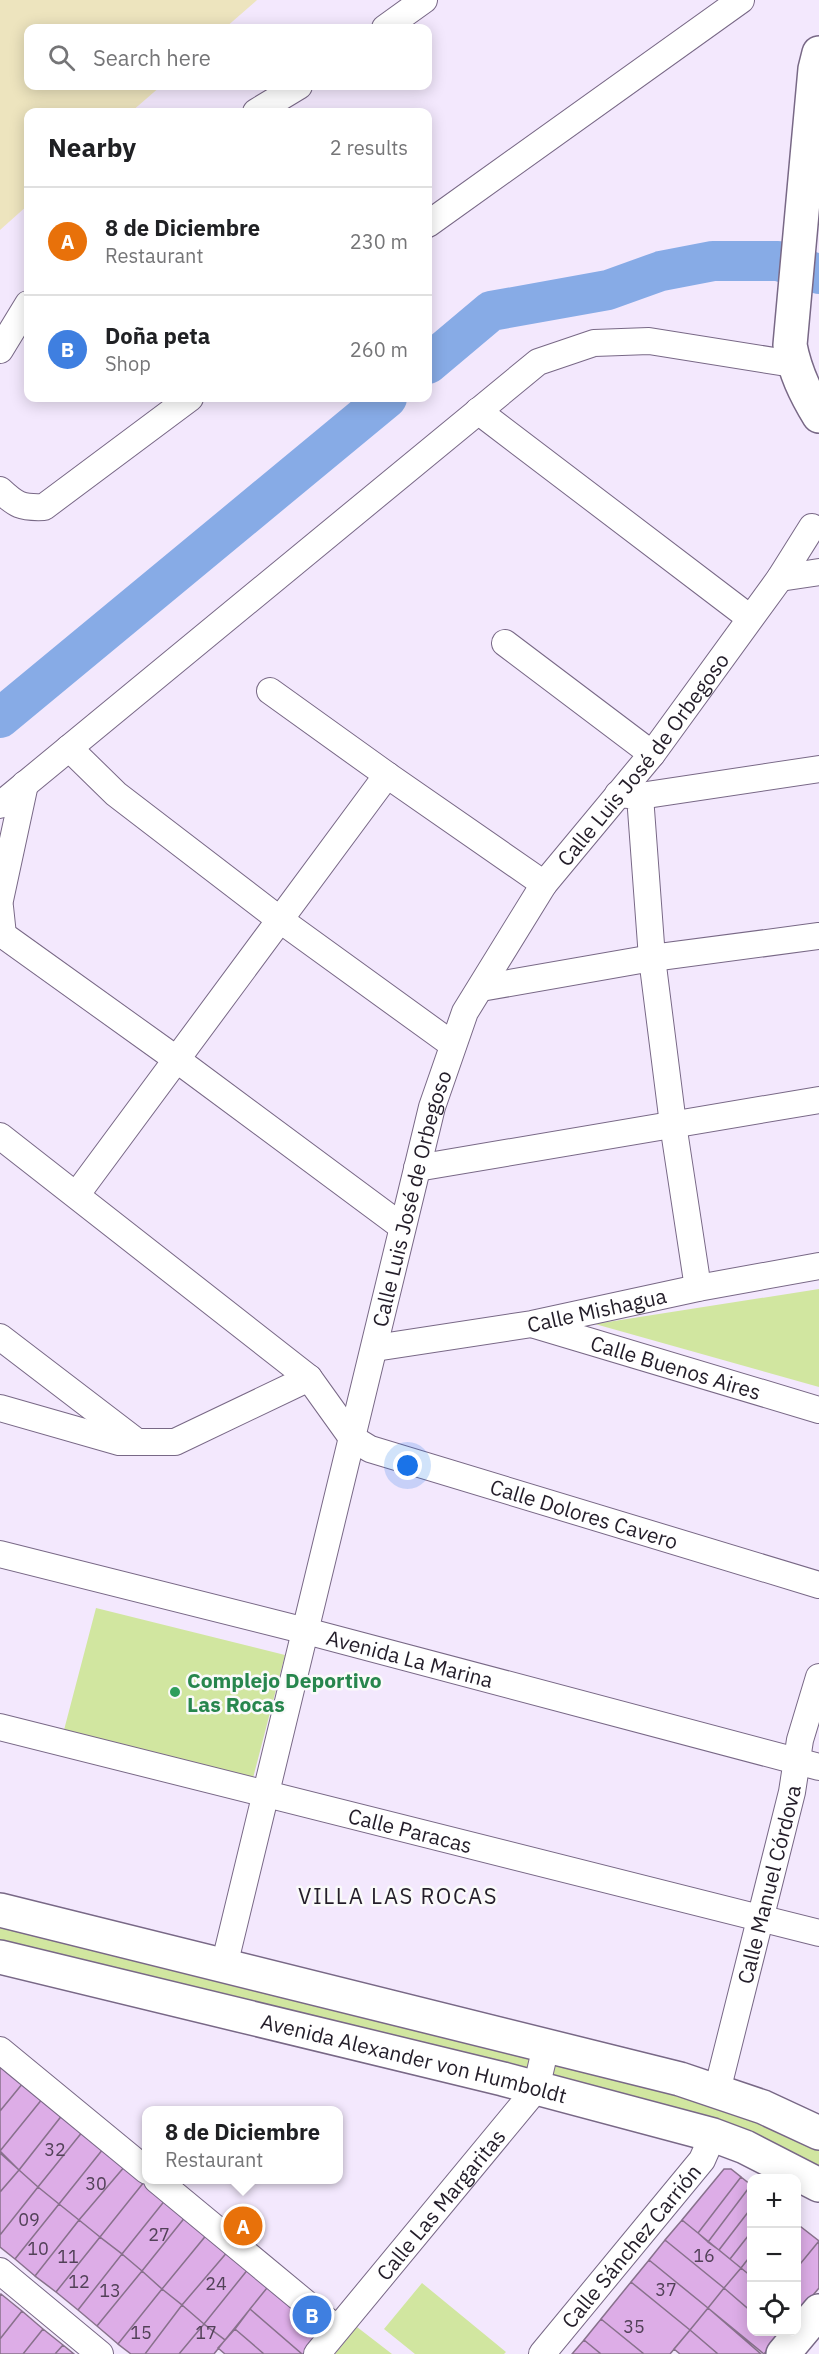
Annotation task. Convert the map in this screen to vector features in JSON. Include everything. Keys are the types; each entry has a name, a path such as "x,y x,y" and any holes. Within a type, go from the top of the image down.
{"main road":[{"path":"819,53 815,69 800,229 792,354 805,393 819,416"},
{"path":"0,1910 717,2091 764,2107 819,2133"},
{"name":"Avenida Alexander von Humboldt","path":"0,1957 713,2135 745,2147 819,2185"},
{"path":"783,2354 819,2311"}],"street":[{"path":"391,24 424,0"},
{"path":"432,221 741,0"},
{"path":"263,108 292,90"},
{"path":"0,350 24,311"},
{"path":"0,805 538,362 594,343 649,341 792,354"},
{"path":"0,490 15,504 44,507 185,402"},
{"path":"478,411 750,618"},
{"name":"Calle Luis José de Orbegoso","path":"224,1966 432,1107 465,1012 544,884 629,795 652,754 780,578 812,527"},
{"path":"780,578 819,572"},
{"path":"505,643 652,754"},
{"path":"270,691 387,776 544,884"},
{"path":"69,748 116,794 279,919 453,1045"},
{"path":"698,1288 673,1124 629,795 819,769"},
{"path":"77,1194 387,776"},
{"path":"0,900 25,784"},
{"path":"0,907 2,937 176,1059 402,1226"},
{"path":"481,988 652,958 819,936"},
{"path":"417,1168 819,1100"},
{"path":"0,1137 77,1194 309,1378 352,1438"},
{"name":"Calle Mishagua","path":"375,1348 532,1324 698,1288 819,1266"},
{"name":"Calle Buenos Aires","path":"532,1324 819,1410"},
{"path":"0,1337 137,1442"},
{"path":"0,1408 119,1442 175,1442 309,1378"},
{"name":"Calle Dolores Cavero","path":"352,1438 370,1449 819,1585"},
{"name":"Avenida La Marina","path":"0,1554 306,1631 808,1764"},
{"name":"Calle Manuel Córdova","path":"717,2091 792,1792 808,1764 800,1740 819,1677"},
{"name":"Calle Paracas","path":"0,1727 819,1933"},
{"name":"Calle Las Margaritas","path":"316,2354 536,2089 546,2046"},
{"path":"0,2050 142,2167"},
{"name":"Calle Sánchez Carrión","path":"542,2354 702,2160 713,2135"},
{"path":"162,2184 337,2329"},
{"path":"0,2271 100,2354"}],"green space":[{"path":"819,1289 819,1387 595,1324"},
{"name":"Complejo Deportivo Las Rocas","path":"96,1608 285,1655 253,1778 64,1730"},
{"path":"0,1922 713,2099 819,2143 819,2174 0,1945"},
{"path":"422,2283 506,2352 504,2354 415,2354 384,2329"},
{"path":"357,2327 392,2354 335,2354"}],"sand":[{"path":"0,0 257,0 230,24 24,24 24,90 156,90 136,108 24,108 24,209 0,230"}],"building":[{"path":"2,2064 23,2083 0,2111 0,2067"},
{"path":"23,2083 43,2098 0,2151 0,2111"},
{"path":"43,2098 63,2114 19,2170 0,2151"},
{"path":"63,2114 83,2131 38,2187 19,2170"},
{"path":"83,2131 103,2149 59,2204 38,2187"},
{"path":"103,2149 125,2166 79,2220 59,2204"},
{"path":"0,2153 19,2170 0,2192"},
{"path":"125,2166 142,2180 142,2184 100,2237 79,2220"},
{"path":"724,2169 731,2169 741,2177 698,2233 682,2220"},
{"path":"19,2170 38,2187 0,2235 0,2192"},
{"path":"741,2177 747,2182 747,2190 708,2242 698,2233"},
{"path":"142,2184 147,2184 166,2199 122,2254 100,2237"},
{"path":"38,2187 59,2204 15,2259 0,2247 0,2235"},
{"path":"747,2190 747,2214 719,2250 708,2242"},
{"path":"166,2199 186,2216 142,2271 122,2254"},
{"path":"59,2204 79,2220 35,2276 15,2259"},
{"path":"747,2214 747,2237 730,2259 719,2250"},
{"path":"186,2216 208,2233 162,2289 142,2271"},
{"path":"79,2220 100,2237 56,2292 35,2276"},
{"path":"682,2220 741,2268 724,2288 665,2240"},
{"path":"801,2227 819,2241 801,2263"},
{"path":"208,2233 229,2250 182,2305 162,2289"},
{"path":"100,2237 122,2254 78,2310 56,2292"},
{"path":"747,2237 747,2260 741,2268 730,2259"},
{"path":"665,2240 724,2288 708,2308 649,2260"},
{"path":"819,2241 819,2288 801,2309 801,2282 801,2263"},
{"path":"229,2250 249,2268 204,2324 182,2305"},
{"path":"122,2254 142,2271 97,2326 78,2310"},
{"path":"649,2260 708,2308 690,2330 631,2282"},
{"path":"747,2260 747,2273 741,2268"},
{"path":"249,2268 271,2283 225,2340 204,2324"},
{"path":"741,2268 747,2273 747,2308 724,2288"},
{"path":"142,2271 162,2289 118,2344 97,2326"},
{"path":"631,2282 690,2330 670,2354 644,2354 601,2319"},
{"path":"271,2283 324,2327 309,2354 302,2354 250,2309"},
{"path":"724,2288 747,2308 747,2336 779,2336 764,2354 708,2308"},
{"path":"162,2289 182,2305 145,2354 131,2354 118,2344"},
{"path":"1,2294 22,2311 0,2339 0,2296"},
{"path":"182,2305 204,2324 179,2354 145,2354"},
{"path":"708,2308 761,2354 718,2354 690,2330"},
{"path":"250,2309 302,2354 264,2354 235,2329"},
{"path":"22,2311 43,2329 23,2354 0,2354 0,2339"},
{"path":"601,2319 644,2354 601,2354 584,2340"},
{"path":"204,2324 225,2340 214,2354 179,2354"},
{"path":"43,2329 63,2345 55,2354 23,2354"},
{"path":"235,2329 264,2354 225,2354 218,2348"},
{"path":"690,2330 718,2354 680,2354 674,2349"},
{"path":"584,2340 601,2354 572,2354"},
{"path":"63,2345 74,2354 55,2354"}],"waterway":[{"path":"432,361 491,311 608,290 661,271 713,261 778,261 819,274"},
{"path":"0,718 382,402"}],"place":[{"name":"Complejo Deportivo Las Rocas","path":"175,1692"},
{"name":"8 de Diciembre","path":"243,2226"},
{"name":"Doña peta","path":"312,2315"}],"district":[{"name":"VILLA LAS ROCAS","path":"398,1895"}]}
